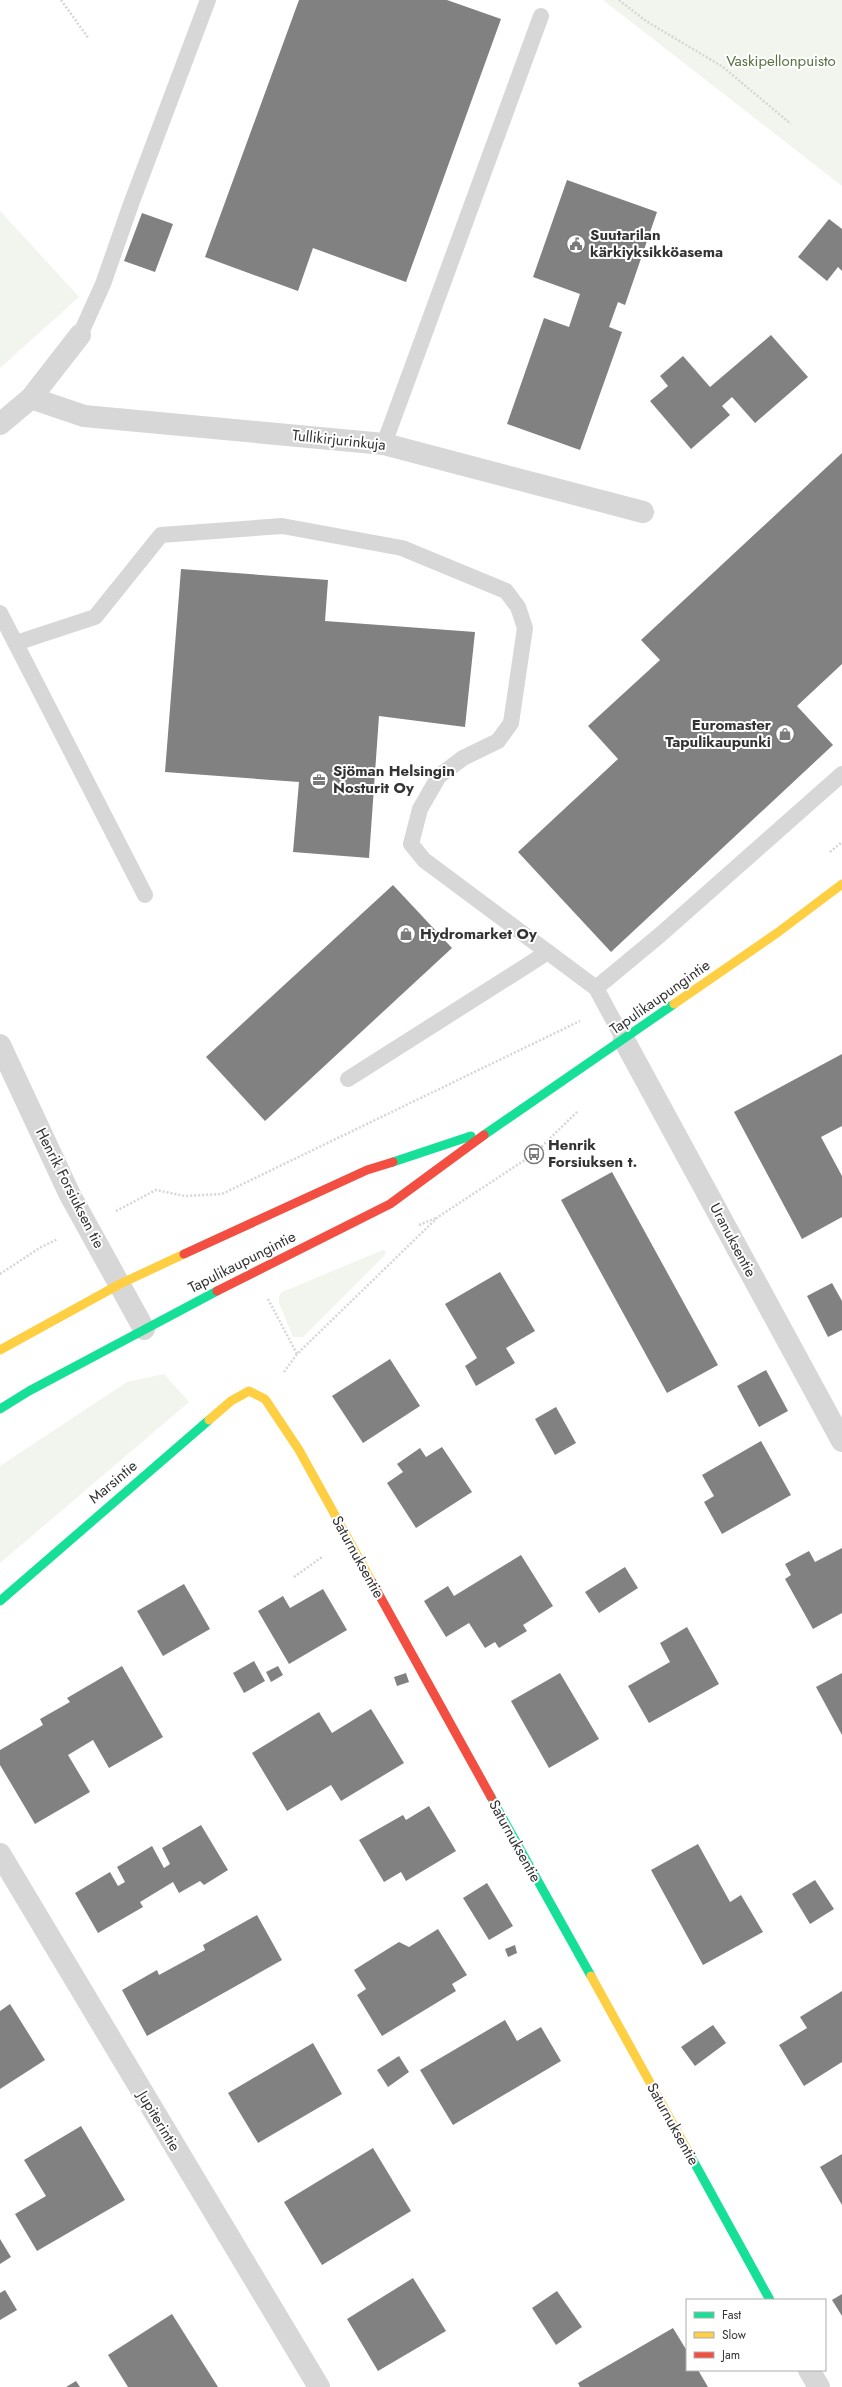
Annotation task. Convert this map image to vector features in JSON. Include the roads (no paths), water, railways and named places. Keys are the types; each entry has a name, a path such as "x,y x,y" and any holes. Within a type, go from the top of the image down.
{"main road":[{"name":"Tapulikaupungintie","path":"0,1409 29,1391 255,1270 390,1204 491,1130 778,933 842,884"},
{"name":"Tapulikaupungintie","path":"0,1350 120,1284 367,1170 491,1130"},
{"name":"Saturnuksentie","path":"249,1391 265,1399 299,1450 769,2299"},
{"name":"Marsintie","path":"0,1601 231,1401 249,1391"}],"street":[{"path":"0,424 31,398 80,335"},
{"name":"Tullikirjurinkuja","path":"31,398 84,416 384,444 643,512"},
{"name":"Uranuksentie","path":"624,1040 842,1441"},
{"name":"Henrik Forsiuksen tie","path":"0,1045 70,1194 144,1329"},
{"name":"Jupiterintie","path":"0,1854 319,2387"},
{"path":"810,2371 818,2387"}],"lane":[{"path":"80,335 103,284 131,204 208,0"},
{"path":"384,444 541,16"},
{"path":"16,643 95,618 161,535 282,526 402,548 506,591 518,607 525,628 511,723 498,741 463,758 439,776 420,809 410,844 424,860 596,988 624,1040"},
{"path":"0,613 145,895"},
{"path":"596,988 660,935 842,774"},
{"path":"348,1079 548,952"}],"place":[{"name":"Suutarilan kärkiyksikköasema","path":"576,244"},
{"name":"Euromaster Tapulikaupunki","path":"785,734"},
{"name":"Sjöman Helsingin Nosturit Oy","path":"319,780"},
{"name":"Hydromarket Oy","path":"406,934"},
{"name":"Henrik Forsiuksen t.","path":"534,1154"}],"park label":[{"name":"Vaskipellonpuisto","path":"781,61"}]}
